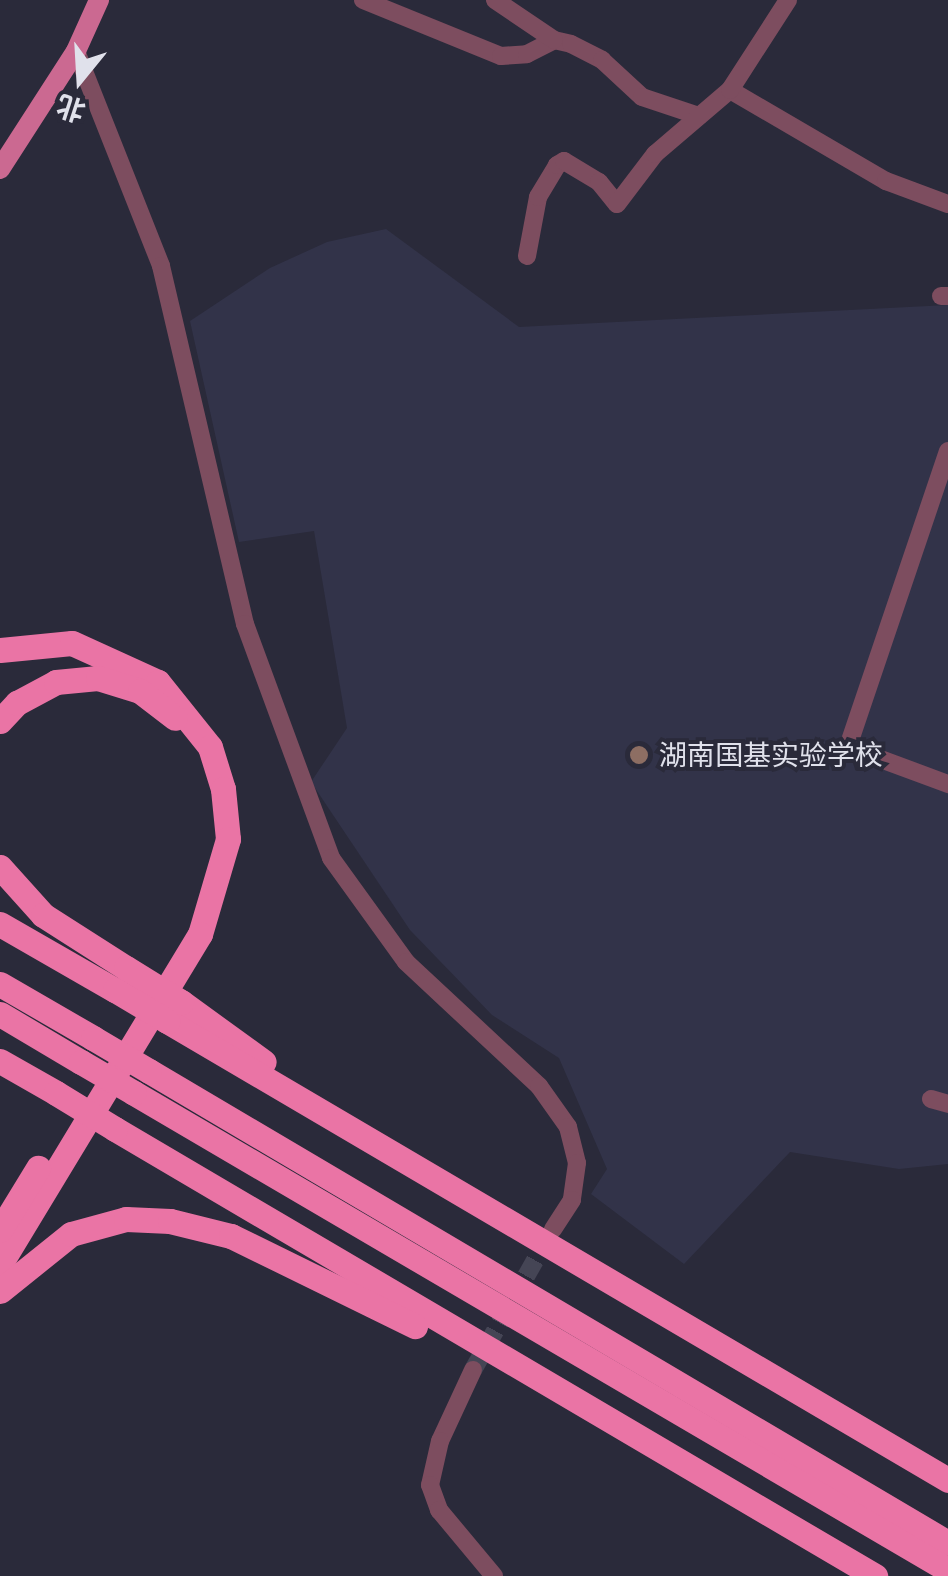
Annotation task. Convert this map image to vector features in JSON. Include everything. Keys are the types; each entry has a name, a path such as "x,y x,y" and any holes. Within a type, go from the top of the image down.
{"highway":[{"path":"0,650 72,643 158,682 210,747 223,788 228,839 200,934 0,1264"},
{"path":"0,721 16,703 56,682 98,678 140,692 176,718 197,749 212,792 213,840 185,932 0,1230"},
{"path":"0,866 44,914 120,979"},
{"path":"0,924 120,979 385,1150 948,1480"},
{"path":"0,984 87,1050 134,1092 948,1570"},
{"path":"0,1014 149,1071 948,1543"},
{"path":"0,1061 874,1576"},
{"path":"0,1291 71,1234 126,1219 231,1236 751,1502"}],"main road":[{"path":"0,169 76,51 99,0"}],"street":[{"path":"363,0 502,56 527,54 554,40"},
{"path":"495,0 554,40 602,60 642,97 699,116"},
{"path":"527,256 538,197 557,165 564,161 587,175 616,204 656,154 730,90 788,0"},
{"path":"76,51 161,266 244,624 331,858 406,962 539,1086 568,1128 578,1163 572,1200 553,1229"},
{"path":"730,90 886,182 948,204"},
{"path":"948,451 848,747 948,784"},
{"path":"473,1370 440,1441 430,1485 439,1510 494,1576"}],"shaded area":[{"name":"湖南国基实验学校","path":"386,229 519,327 948,305 948,1164 899,1169 790,1152 684,1264 591,1194 607,1169 559,1058 492,1015 410,930 311,782 347,728 314,531 239,542 190,321 270,268 327,242"}],"tunnel":[{"path":"473,1370 550,1234"}],"place":[{"name":"湖南国基实验学校","path":"639,755"}]}
